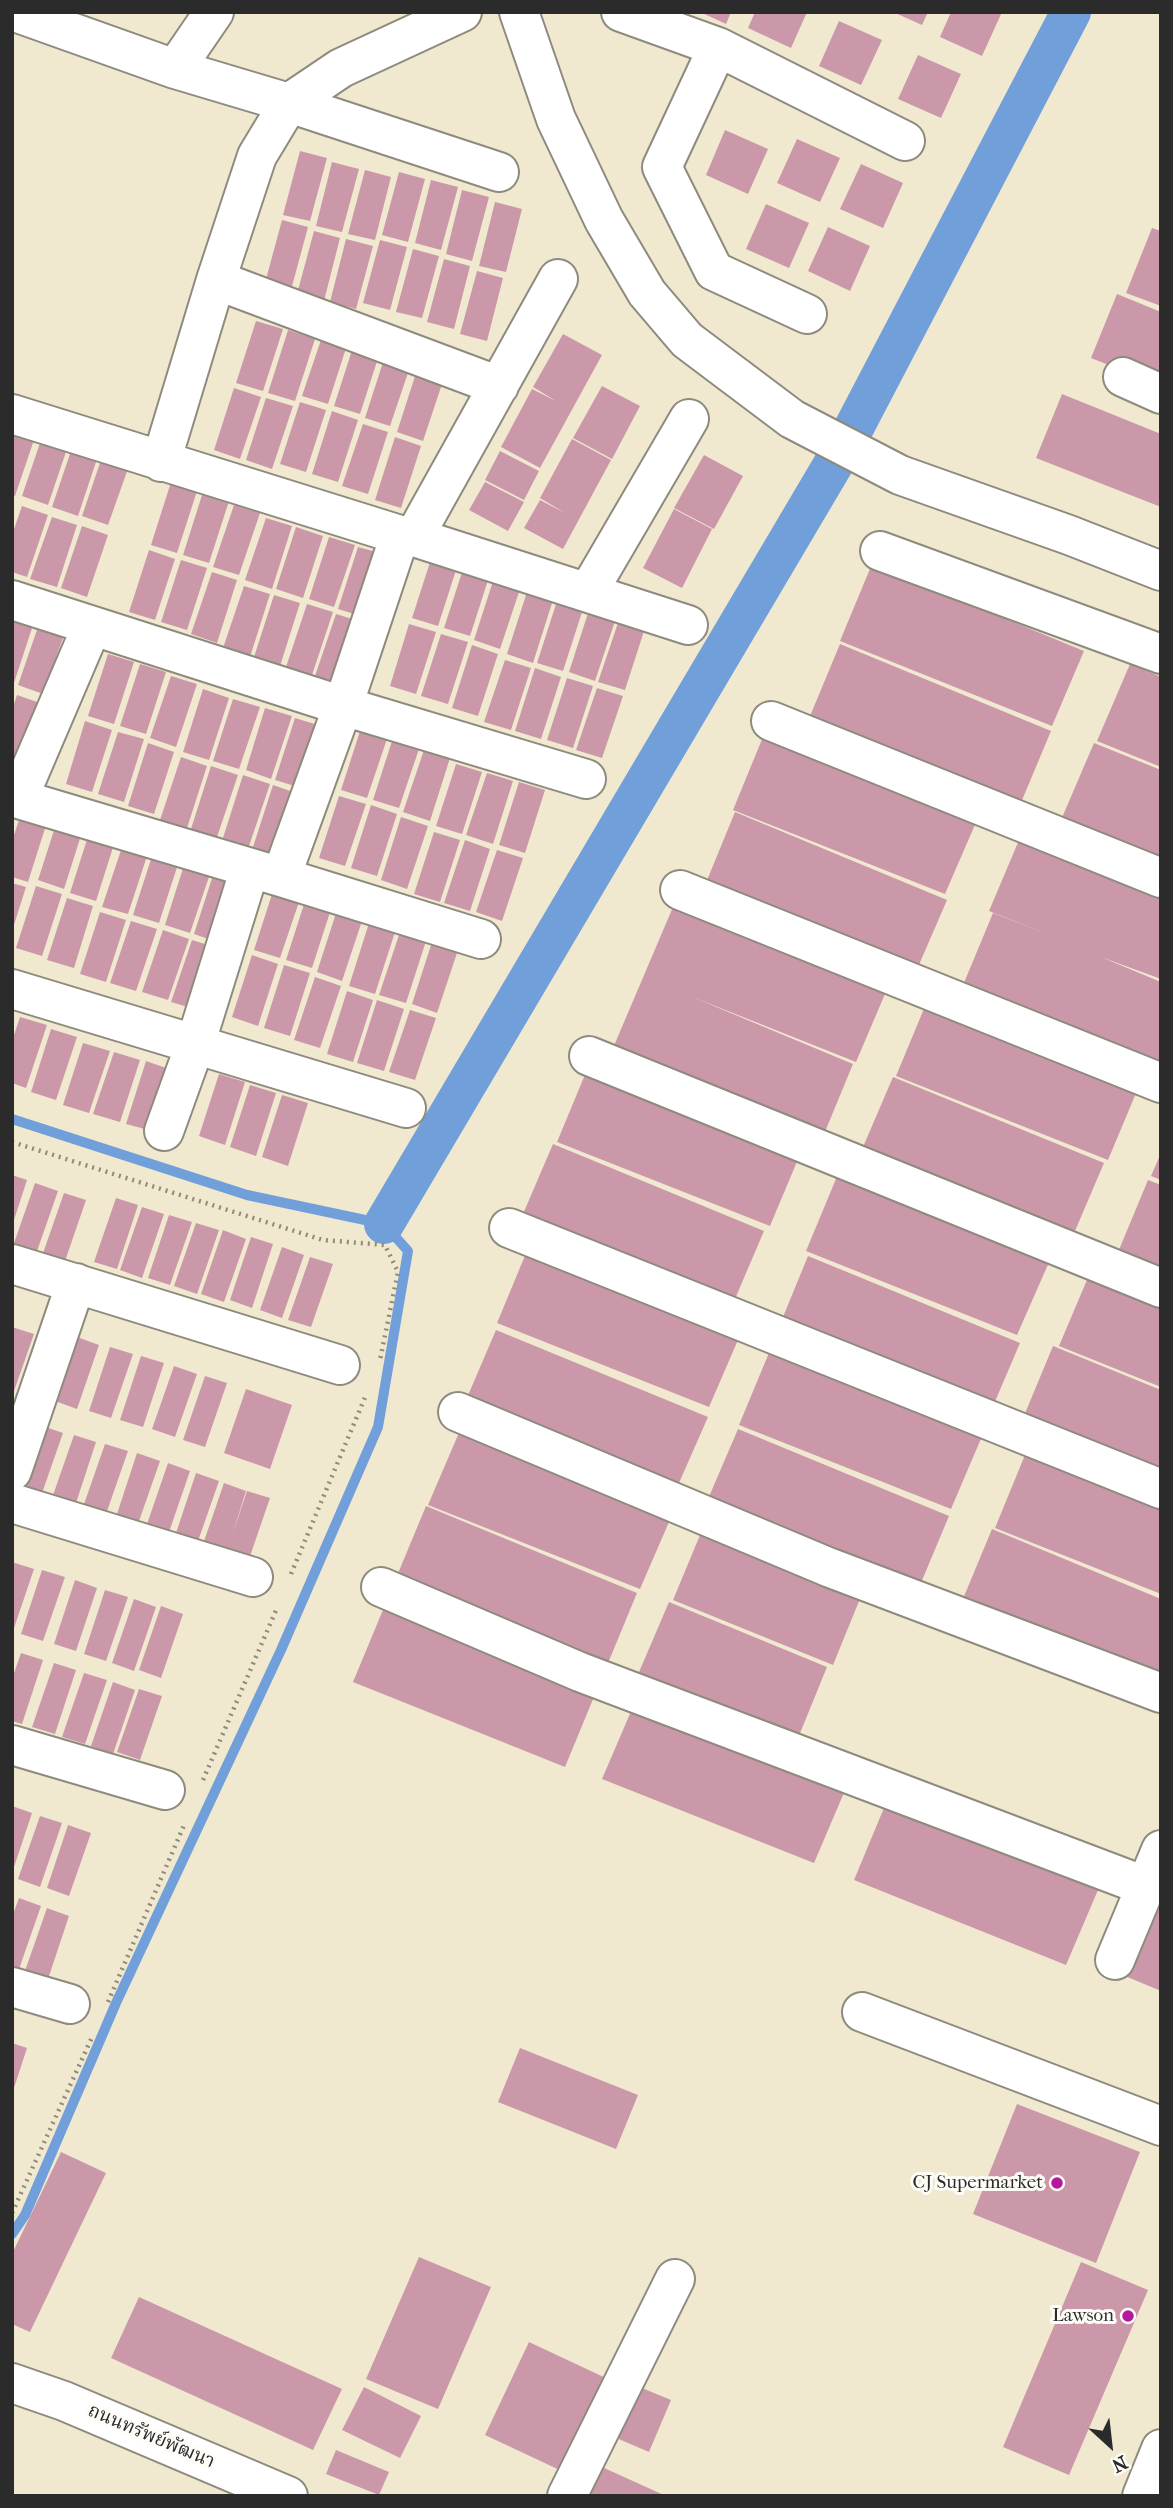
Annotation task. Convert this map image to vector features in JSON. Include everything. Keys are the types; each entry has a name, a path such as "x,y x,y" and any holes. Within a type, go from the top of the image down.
{"street":[{"path":"15,12 175,69 289,103 499,172"},
{"path":"175,69 214,12"},
{"path":"161,462 257,156 289,103 341,68 462,12"},
{"path":"519,12 556,119 604,220 647,293 687,340 792,419 900,475 1161,571"},
{"path":"621,12 718,47 905,141"},
{"path":"718,47 662,167 714,271 807,314"},
{"path":"164,1131 195,1045 266,873 343,706 407,536 499,386 558,279"},
{"path":"216,280 499,386"},
{"path":"1123,377 1161,394"},
{"path":"12,414 688,625"},
{"path":"588,592 689,419"},
{"path":"880,551 1161,654"},
{"path":"12,600 343,706 586,779"},
{"path":"92,626 15,798 481,939"},
{"path":"771,721 1161,878"},
{"path":"680,890 1161,1083"},
{"path":"12,989 406,1108"},
{"path":"589,1056 1161,1288"},
{"path":"509,1228 1161,1489"},
{"path":"12,1264 340,1364"},
{"path":"12,1471 76,1283"},
{"path":"458,1412 828,1567 1161,1693"},
{"path":"12,1503 253,1577"},
{"path":"381,1587 580,1672 1145,1886"},
{"path":"12,1745 165,1790"},
{"path":"1115,1960 1161,1850"},
{"path":"12,1987 70,2004"},
{"path":"862,2012 1161,2126"},
{"path":"567,2496 675,2279"},
{"name":"ถนนทรัพย์พัฒนา","path":"12,2383 64,2401 288,2496"},
{"path":"1142,2496 1161,2449"}],"building":[{"path":"700,12 731,12 726,24"},
{"path":"755,12 807,12 791,48 748,28"},
{"path":"893,12 928,12 922,25"},
{"path":"951,12 1002,12 982,56 940,37"},
{"path":"839,21 882,40 861,85 819,66"},
{"path":"918,55 961,74 941,118 898,99"},
{"path":"725,130 768,149 748,194 706,175"},
{"path":"797,139 840,158 820,202 777,183"},
{"path":"300,151 327,158 310,221 283,215"},
{"path":"332,162 359,169 342,232 316,226"},
{"path":"861,164 903,183 883,228 840,209"},
{"path":"365,170 391,177 375,240 348,234"},
{"path":"399,172 425,179 408,242 382,235"},
{"path":"431,180 458,187 441,250 415,243"},
{"path":"462,190 489,197 472,261 446,254"},
{"path":"495,202 522,209 506,272 479,266"},
{"path":"766,204 809,223 789,268 746,249"},
{"path":"282,220 308,227 291,290 265,283"},
{"path":"828,227 870,246 850,291 808,271"},
{"path":"1152,228 1161,231 1161,306 1126,293"},
{"path":"314,231 340,238 324,301 297,294"},
{"path":"346,239 373,246 356,309 330,302"},
{"path":"380,240 407,247 390,310 363,303"},
{"path":"413,249 439,256 422,318 396,312"},
{"path":"444,259 470,266 454,329 427,322"},
{"path":"477,271 503,278 487,341 460,334"},
{"path":"1117,294 1161,312 1161,386 1091,358"},
{"path":"256,321 283,329 263,391 236,383"},
{"path":"288,330 315,339 295,401 268,393"},
{"path":"323,334 348,342 328,404 302,396"},
{"path":"563,334 602,355 540,468 501,447 532,389 556,401 533,387"},
{"path":"354,344 380,352 360,414 334,406"},
{"path":"385,356 411,364 390,426 365,418"},
{"path":"417,370 444,378 423,441 397,432"},
{"path":"602,386 640,406 612,459 573,438"},
{"path":"234,388 261,397 240,459 214,450"},
{"path":"1062,394 1161,434 1161,507 1036,458"},
{"path":"266,398 293,406 272,469 246,460"},
{"path":"300,402 326,410 306,472 280,464"},
{"path":"332,411 358,420 338,482 312,474"},
{"path":"363,424 388,432 368,494 342,486"},
{"path":"12,426 36,434 15,496 12,495"},
{"path":"43,434 69,443 48,505 22,496"},
{"path":"395,437 421,446 401,508 375,500"},
{"path":"572,439 611,460 563,549 524,528 540,500 565,513 540,498"},
{"path":"73,445 99,453 78,516 52,507"},
{"path":"500,451 539,471 524,500 485,480"},
{"path":"103,454 130,463 108,525 82,516"},
{"path":"704,455 743,476 714,529 674,508"},
{"path":"171,482 197,491 177,553 151,545"},
{"path":"485,482 524,502 508,531 469,510"},
{"path":"203,492 229,501 209,563 183,555"},
{"path":"234,505 260,513 239,575 213,567"},
{"path":"22,506 48,515 27,577 12,572 12,535"},
{"path":"674,509 712,529 682,588 643,568"},
{"path":"52,517 77,525 57,587 30,579"},
{"path":"266,518 292,526 272,589 245,580"},
{"path":"82,526 108,535 87,597 61,588"},
{"path":"296,527 323,536 303,598 276,589"},
{"path":"329,537 355,545 334,607 309,599"},
{"path":"358,547 384,554 364,617 338,609"},
{"path":"149,550 175,559 155,620 129,612"},
{"path":"432,556 458,564 438,626 412,618"},
{"path":"181,560 207,568 187,630 161,622"},
{"path":"872,564 1084,651 1052,726 840,641"},
{"path":"464,566 490,574 470,636 444,628"},
{"path":"212,572 237,580 217,643 191,634"},
{"path":"494,578 521,586 500,649 474,640"},
{"path":"244,586 270,594 250,657 223,648"},
{"path":"527,592 553,600 533,663 507,654"},
{"path":"274,595 300,603 280,666 254,657"},
{"path":"557,601 583,609 563,671 537,663"},
{"path":"307,604 333,612 312,675 286,667"},
{"path":"589,610 616,618 595,681 569,672"},
{"path":"336,614 362,622 341,685 315,676"},
{"path":"12,615 34,622 13,686 12,686"},
{"path":"619,620 645,628 625,690 598,682"},
{"path":"39,624 65,632 43,694 18,685"},
{"path":"409,624 436,632 416,694 390,686"},
{"path":"441,634 468,642 448,704 421,696"},
{"path":"840,644 1051,731 1020,805 808,721"},
{"path":"472,645 498,654 478,716 452,708"},
{"path":"108,654 134,662 114,724 88,716"},
{"path":"505,660 531,668 511,730 484,722"},
{"path":"140,664 166,672 146,734 120,726"},
{"path":"1130,664 1161,677 1161,767 1097,741"},
{"path":"535,668 561,677 541,739 515,731"},
{"path":"171,676 197,684 176,747 150,738"},
{"path":"567,678 593,686 573,748 547,740"},
{"path":"597,688 623,696 602,758 576,750"},
{"path":"203,689 229,698 209,760 183,752"},
{"path":"17,695 43,704 22,766 12,763 12,710"},
{"path":"233,699 260,707 239,769 213,761"},
{"path":"265,708 292,716 271,779 246,770"},
{"path":"295,718 321,726 301,788 275,780"},
{"path":"85,721 112,730 92,792 66,784"},
{"path":"361,728 388,736 367,798 341,790"},
{"path":"118,732 144,739 124,802 98,794"},
{"path":"765,732 977,820 945,894 733,810"},
{"path":"393,738 420,746 399,808 373,800"},
{"path":"148,743 174,752 154,814 128,806"},
{"path":"1094,743 1161,770 1161,861 1061,820"},
{"path":"424,750 450,758 430,821 403,812"},
{"path":"181,757 207,766 187,828 160,820"},
{"path":"456,764 482,772 462,834 436,826"},
{"path":"211,766 238,775 217,837 191,829"},
{"path":"487,773 513,781 493,844 466,835"},
{"path":"243,775 270,784 249,846 223,838"},
{"path":"519,782 545,790 525,853 499,845"},
{"path":"273,785 299,794 279,856 253,847"},
{"path":"339,796 366,804 345,866 319,858"},
{"path":"371,805 397,814 377,876 351,868"},
{"path":"22,811 48,819 28,882 12,877 12,841"},
{"path":"735,812 947,900 915,974 703,890"},
{"path":"401,817 428,826 407,889 381,880"},
{"path":"58,818 84,826 64,889 38,880"},
{"path":"90,830 116,838 96,901 70,893"},
{"path":"434,832 460,840 440,902 414,894"},
{"path":"1022,833 1161,890 1161,979 1101,957 1161,982 1161,1070 961,990 993,913 1052,936 989,911"},
{"path":"465,840 490,849 470,911 444,903"},
{"path":"123,844 148,853 128,914 102,907"},
{"path":"497,850 523,858 502,921 476,912"},
{"path":"153,853 179,861 159,923 133,915"},
{"path":"185,862 211,871 190,933 165,925"},
{"path":"214,872 240,880 220,943 194,934"},
{"path":"12,883 26,887 13,928 12,928"},
{"path":"36,886 62,894 42,956 16,948"},
{"path":"274,888 301,896 280,958 254,950"},
{"path":"67,898 93,906 74,968 47,960"},
{"path":"306,898 332,906 312,968 286,960"},
{"path":"676,900 888,987 856,1062 690,996 853,1064 822,1139 610,1055"},
{"path":"337,910 363,918 342,981 317,972"},
{"path":"100,912 126,920 106,982 80,974"},
{"path":"131,921 157,929 136,991 110,983"},
{"path":"369,923 395,932 375,994 349,986"},
{"path":"163,930 189,939 168,1000 142,992"},
{"path":"400,932 426,941 406,1003 379,995"},
{"path":"192,940 218,948 198,1010 171,1002"},
{"path":"432,942 458,950 437,1013 412,1004"},
{"path":"252,955 278,964 258,1026 232,1017"},
{"path":"284,965 310,973 290,1036 264,1028"},
{"path":"315,977 341,986 320,1048 294,1040"},
{"path":"347,991 373,1000 353,1062 327,1054"},
{"path":"928,999 1139,1086 1108,1160 896,1076"},
{"path":"377,1000 404,1009 384,1071 357,1063"},
{"path":"410,1010 436,1018 415,1080 389,1072"},
{"path":"20,1017 47,1025 26,1088 12,1083 12,1041"},
{"path":"51,1029 77,1037 56,1100 31,1092"},
{"path":"83,1043 110,1051 89,1113 63,1105"},
{"path":"114,1052 140,1060 120,1122 93,1114"},
{"path":"146,1061 172,1070 152,1131 126,1124"},
{"path":"589,1065 801,1152 770,1226 557,1142"},
{"path":"219,1074 245,1082 225,1145 199,1136"},
{"path":"893,1077 1104,1163 1072,1238 860,1154"},
{"path":"250,1085 276,1093 256,1156 230,1147"},
{"path":"282,1095 308,1103 288,1166 262,1157"},
{"path":"553,1144 764,1231 732,1306 520,1221"},
{"path":"1161,1153 1161,1180 1151,1176"},
{"path":"838,1174 1050,1260 1017,1335 806,1251"},
{"path":"12,1175 27,1180 13,1223 12,1223"},
{"path":"1148,1180 1161,1185 1161,1275 1116,1257"},
{"path":"35,1183 58,1191 36,1254 13,1246"},
{"path":"64,1193 86,1200 64,1264 42,1256"},
{"path":"116,1198 138,1205 117,1269 94,1262"},
{"path":"142,1207 164,1214 142,1278 120,1270"},
{"path":"169,1215 192,1222 170,1285 148,1278"},
{"path":"196,1223 219,1230 197,1294 174,1286"},
{"path":"223,1230 246,1239 224,1302 201,1294"},
{"path":"251,1237 273,1244 252,1308 230,1300"},
{"path":"529,1246 741,1333 709,1407 497,1323"},
{"path":"282,1247 304,1255 282,1318 260,1310"},
{"path":"808,1256 1020,1343 988,1418 776,1334"},
{"path":"310,1257 333,1264 311,1327 288,1320"},
{"path":"1092,1268 1161,1297 1161,1387 1059,1346"},
{"path":"12,1327 34,1334 13,1394 12,1394"},
{"path":"496,1330 708,1417 675,1492 463,1407"},
{"path":"77,1337 99,1345 77,1409 55,1401"},
{"path":"1053,1346 1161,1390 1161,1480 1021,1423"},
{"path":"110,1347 133,1354 111,1418 89,1411"},
{"path":"771,1348 983,1434 951,1509 739,1425"},
{"path":"141,1356 164,1363 143,1427 120,1420"},
{"path":"174,1366 197,1374 175,1437 152,1429"},
{"path":"205,1376 227,1383 205,1447 183,1440"},
{"path":"246,1389 292,1405 270,1469 224,1453"},
{"path":"40,1425 63,1433 41,1496 18,1489"},
{"path":"461,1428 672,1515 640,1589 428,1505"},
{"path":"738,1429 949,1516 918,1590 705,1506"},
{"path":"74,1435 96,1442 75,1506 52,1498"},
{"path":"105,1444 128,1451 106,1514 83,1507"},
{"path":"1027,1450 1161,1505 1161,1594 995,1528"},
{"path":"137,1453 160,1461 138,1524 116,1517"},
{"path":"168,1463 190,1471 168,1535 146,1527"},
{"path":"196,1473 219,1481 197,1544 175,1536"},
{"path":"224,1483 246,1491 232,1536 247,1491 270,1498 248,1562 202,1547"},
{"path":"426,1506 637,1593 606,1668 394,1583"},
{"path":"705,1523 864,1589 833,1665 673,1600"},
{"path":"992,1529 1161,1599 1161,1686 960,1606"},
{"path":"12,1562 34,1569 13,1631 12,1631"},
{"path":"42,1570 65,1577 43,1641 21,1634"},
{"path":"75,1580 97,1588 76,1651 54,1644"},
{"path":"105,1590 128,1597 106,1661 84,1654"},
{"path":"134,1599 156,1607 134,1671 112,1663"},
{"path":"669,1602 827,1667 796,1743 636,1679"},
{"path":"385,1605 596,1692 565,1767 353,1682"},
{"path":"161,1606 183,1614 161,1678 139,1670"},
{"path":"21,1653 43,1660 22,1724 12,1721 12,1679"},
{"path":"54,1663 76,1670 55,1734 32,1727"},
{"path":"84,1673 107,1680 85,1744 62,1737"},
{"path":"113,1682 135,1690 113,1754 91,1746"},
{"path":"139,1689 162,1696 140,1760 117,1752"},
{"path":"635,1702 846,1788 814,1863 602,1779"},
{"path":"886,1803 1098,1890 1066,1965 854,1880"},
{"path":"12,1806 32,1813 13,1870 12,1869"},
{"path":"40,1816 62,1823 40,1887 18,1879"},
{"path":"68,1825 91,1833 69,1896 47,1888"},
{"path":"1161,1864 1161,1991 1113,1971"},
{"path":"19,1898 41,1906 19,1969 12,1967 12,1917"},
{"path":"47,1908 69,1916 48,1979 25,1971"},
{"path":"12,2043 27,2048 13,2091 12,2091"},
{"path":"520,2048 638,2095 616,2149 498,2102"},
{"name":"CJ Supermarket","path":"1017,2104 1140,2152 1096,2263 973,2214"},
{"path":"61,2152 106,2173 30,2332 12,2324 12,2254"},
{"path":"419,2257 491,2287 438,2409 366,2379"},
{"path":"1081,2262 1148,2290 1069,2475 1003,2447"},
{"path":"139,2297 342,2389 313,2450 111,2358"},
{"path":"529,2342 610,2380 566,2473 485,2435"},
{"path":"630,2383 671,2400 649,2452 607,2434"},
{"path":"364,2387 421,2416 400,2458 342,2430"},
{"path":"336,2450 389,2472 379,2495 326,2474"},
{"path":"602,2467 666,2496 588,2496"}],"waterway":[{"path":"384,1224 847,441 1071,12"},
{"path":"12,1119 247,1195 384,1224 408,1251 378,1427 281,1650 116,2003 25,2215 12,2234"}],"place":[{"name":"CJ Supermarket","path":"1057,2183"},
{"name":"Lawson","path":"1128,2316"}]}
